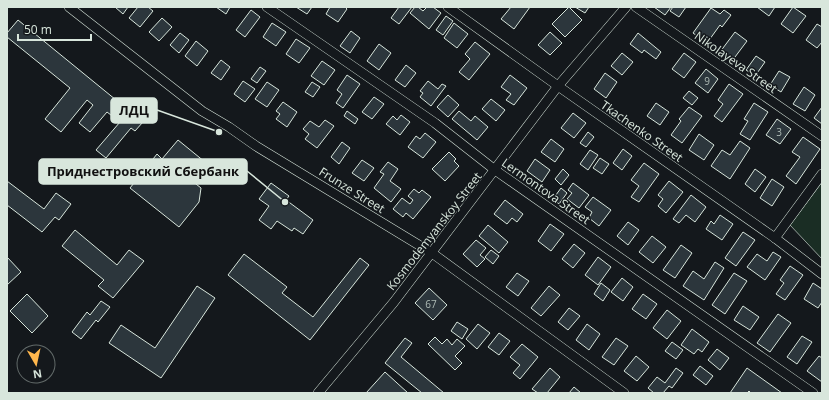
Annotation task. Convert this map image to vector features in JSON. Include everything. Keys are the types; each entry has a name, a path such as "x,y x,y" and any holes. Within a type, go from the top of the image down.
{"street":[{"name":"Frunze Street","path":"69,7 202,111 229,127 256,146 432,253 624,393"},
{"name":"Lermontova Street","path":"267,7 435,123 495,170 812,393"},
{"name":"Tkachenko Street","path":"448,7 775,238 822,274"},
{"name":"Kosmodemyanskoy Street","path":"318,393 394,302 558,86 626,7"},
{"name":"Nikolayeva Street","path":"636,7 822,136"},
{"path":"775,238 822,174"}],"green space":[{"path":"822,182 822,259 790,225"}],"building":[{"path":"115,7 128,7 123,14"},
{"path":"138,7 148,7 153,11 140,27 129,18"},
{"path":"216,7 230,7 226,14"},
{"path":"296,7 312,7 307,14"},
{"path":"330,7 345,7 347,9 338,22 326,14"},
{"path":"399,7 412,7 399,24 391,18"},
{"path":"415,7 418,7 423,11 427,7 433,7 441,13 429,29 410,13"},
{"path":"511,7 530,7 514,29 501,19"},
{"path":"569,7 582,20 565,37 552,24"},
{"path":"575,7 589,7 585,13"},
{"path":"654,7 671,7 665,15"},
{"path":"673,7 686,7 679,17 670,11"},
{"path":"757,7 775,7 769,16"},
{"path":"793,7 806,16 793,33 781,24"},
{"path":"711,8 720,14 724,10 731,15 722,27 720,25 707,43 693,33"},
{"path":"251,10 260,17 245,37 236,30"},
{"path":"446,16 453,21 443,35 436,30"},
{"path":"162,18 172,27 159,41 149,32"},
{"path":"18,20 143,122 135,131 131,128 106,158 96,150 120,122 107,112 90,132 79,123 93,105 87,100 61,132 45,119 70,88 7,37 7,33"},
{"path":"272,23 286,32 276,46 263,37"},
{"path":"454,23 468,34 457,48 444,38"},
{"path":"817,24 822,27 822,42 817,48 806,40"},
{"path":"351,31 360,38 350,53 340,46"},
{"path":"550,32 562,43 550,55 538,45"},
{"path":"735,32 747,41 732,61 720,52"},
{"path":"180,33 189,40 179,53 170,45"},
{"path":"638,33 661,52 656,59 644,50 642,53 630,44"},
{"path":"296,39 310,48 299,63 286,54"},
{"path":"196,41 208,51 197,66 185,56"},
{"path":"475,42 490,54 469,80 459,72 470,59 465,54"},
{"path":"379,44 391,53 379,70 367,61"},
{"path":"622,53 633,62 622,75 611,66"},
{"path":"684,53 696,62 684,78 672,69"},
{"path":"756,56 765,62 755,76 746,70"},
{"path":"221,60 230,67 221,80 211,73"},
{"path":"322,61 335,70 324,85 311,76"},
{"path":"406,65 416,73 405,87 395,80"},
{"path":"260,67 266,71 257,83 251,79"},
{"path":"706,69 718,79 708,93 695,83"},
{"path":"779,71 790,77 781,92 770,85"},
{"path":"605,73 617,82 606,98 594,89"},
{"path":"347,75 360,84 343,108 336,103 342,94 337,90"},
{"path":"510,75 527,88 514,105 506,100 511,94 501,87"},
{"path":"243,81 255,89 245,102 234,94"},
{"path":"428,81 438,89 442,84 446,86 431,106 420,97 423,93 420,91"},
{"path":"267,82 279,90 267,107 255,99"},
{"path":"312,82 320,87 313,97 305,92"},
{"path":"729,84 743,94 722,122 714,116 723,104 718,100"},
{"path":"804,87 815,95 805,111 793,104"},
{"path":"689,91 698,98 692,105 683,98"},
{"path":"448,95 459,105 448,117 437,107"},
{"path":"374,97 384,104 372,119 362,112"},
{"path":"491,99 505,110 496,121 482,109"},
{"path":"283,102 297,112 287,127 276,119 280,114 276,111"},
{"path":"656,103 669,112 660,125 647,116"},
{"path":"754,103 768,112 750,140 740,134 748,121 744,119"},
{"path":"689,107 702,116 682,143 671,135 681,121 679,119"},
{"path":"822,107 822,124 814,118"},
{"path":"347,111 358,119 355,124 344,116"},
{"path":"459,111 471,121 475,116 488,127 477,140 452,119"},
{"path":"573,113 586,123 574,138 561,128"},
{"path":"401,115 410,122 400,135 386,124 393,116 397,120"},
{"path":"777,119 791,129 780,144 766,135"},
{"path":"325,120 334,126 317,148 305,139 309,134 303,129 310,121 319,127"},
{"path":"588,132 594,137 586,147 580,143"},
{"path":"425,133 436,142 423,158 408,147 416,136 420,139"},
{"path":"699,134 714,145 704,160 689,150"},
{"path":"803,137 820,149 796,184 786,176 800,157 792,152"},
{"path":"551,139 564,149 555,162 541,152"},
{"path":"178,140 205,162 191,180 201,188 199,202 179,227 130,188 157,154 162,159"},
{"path":"740,141 750,148 730,179 711,166 722,150 730,155"},
{"path":"342,142 350,148 339,164 331,157"},
{"path":"623,149 632,156 622,170 613,163"},
{"path":"590,150 598,155 588,170 580,164"},
{"path":"449,152 456,159 454,161 459,166 445,181 432,169"},
{"path":"600,158 609,164 602,174 593,168"},
{"path":"535,159 550,170 542,182 527,171"},
{"path":"362,160 374,168 364,181 352,173"},
{"path":"388,162 398,169 390,181 401,189 391,202 374,188 384,174 380,172"},
{"path":"644,163 659,174 639,202 631,197 639,186 631,180"},
{"path":"563,169 569,175 561,185 555,179"},
{"path":"755,169 766,177 755,192 745,184"},
{"path":"772,179 784,187 772,206 760,198"},
{"path":"7,181 44,209 56,193 71,204 59,220 55,217 42,232 7,205"},
{"path":"669,181 683,192 666,213 658,206 663,199 658,195"},
{"path":"271,183 289,196 286,200 313,220 303,234 294,228 292,231 277,221 271,229 259,220 269,206 259,199"},
{"path":"573,183 589,195 579,208 567,199 572,193 568,190"},
{"path":"561,188 567,193 559,204 553,199"},
{"path":"414,189 419,193 422,190 431,197 413,219 406,213 403,217 393,209 402,198 410,204 413,200 408,196"},
{"path":"691,195 706,207 695,222 686,215 679,223 673,219"},
{"path":"593,197 611,210 599,226 589,218 592,212 585,207"},
{"path":"505,200 523,214 517,222 512,218 507,224 494,214"},
{"path":"720,215 733,224 722,240 706,229 711,221 714,224"},
{"path":"628,222 639,230 628,245 617,236"},
{"path":"550,224 564,234 551,251 538,241"},
{"path":"488,225 508,242 499,253 479,236"},
{"path":"75,230 117,265 129,250 144,261 113,298 98,286 104,280 62,246"},
{"path":"743,232 755,240 736,266 725,258"},
{"path":"652,236 666,247 653,263 639,252"},
{"path":"476,240 486,248 480,255 485,259 477,267 463,254"},
{"path":"574,244 585,253 573,268 562,259"},
{"path":"681,245 692,253 675,278 663,270"},
{"path":"491,250 499,256 493,264 485,257"},
{"path":"773,252 781,257 765,280 747,267 757,254 767,261"},
{"path":"244,254 287,287 282,293 313,317 360,258 369,265 310,340 228,275"},
{"path":"7,257 21,272 7,285"},
{"path":"598,257 611,267 598,285 585,275"},
{"path":"715,262 724,268 704,300 683,286 693,271 704,279"},
{"path":"790,266 803,275 785,300 776,294 784,283 780,280"},
{"path":"517,273 529,281 518,296 506,287"},
{"path":"734,273 747,281 725,314 712,305"},
{"path":"622,278 633,287 623,301 611,292"},
{"path":"601,283 610,290 603,301 594,294"},
{"path":"813,283 822,289 822,302 818,308 804,299"},
{"path":"197,286 215,298 161,378 109,343 121,325 155,348"},
{"path":"549,286 560,295 541,316 531,308"},
{"path":"429,288 447,305 433,320 415,303"},
{"path":"27,294 48,316 32,333 10,311"},
{"path":"643,294 657,304 646,319 632,309"},
{"path":"101,301 110,307 98,322 96,320 81,339 72,332 87,312 90,315"},
{"path":"743,306 759,317 750,330 734,320"},
{"path":"569,308 580,316 568,330 558,322"},
{"path":"667,310 681,321 667,339 653,328"},
{"path":"778,314 791,323 770,352 757,343"},
{"path":"457,322 468,329 462,339 451,331"},
{"path":"478,324 490,333 477,349 466,339"},
{"path":"587,324 600,334 589,350 576,340"},
{"path":"692,329 709,342 702,352 698,349 694,354 681,345"},
{"path":"499,333 510,341 499,355 488,347"},
{"path":"802,336 812,342 797,364 787,357"},
{"path":"435,337 442,344 447,339 452,345 457,339 465,346 455,356 462,363 455,370 428,344"},
{"path":"405,338 412,343 401,357 444,393 422,393 385,363"},
{"path":"616,338 628,346 614,365 602,357"},
{"path":"672,342 683,350 676,359 665,351"},
{"path":"522,344 538,357 520,379 513,373 520,365 510,357"},
{"path":"717,349 729,358 720,370 708,360"},
{"path":"636,356 649,367 637,381 624,371"},
{"path":"819,356 822,358 822,382 807,371"},
{"path":"700,366 713,376 706,385 693,375"},
{"path":"550,368 560,377 547,393 538,393 532,389"},
{"path":"676,368 683,373 672,388 669,386 663,393 654,393 648,388 657,377 665,383"},
{"path":"747,368 782,393 751,393 749,391 747,393 730,393"},
{"path":"385,372 408,393 366,393"},
{"path":"574,387 581,393 569,393"}],"place":[{"name":"ЛДЦ","path":"219,132"},
{"name":"Приднестровский Сбербанк","path":"285,202"}]}
